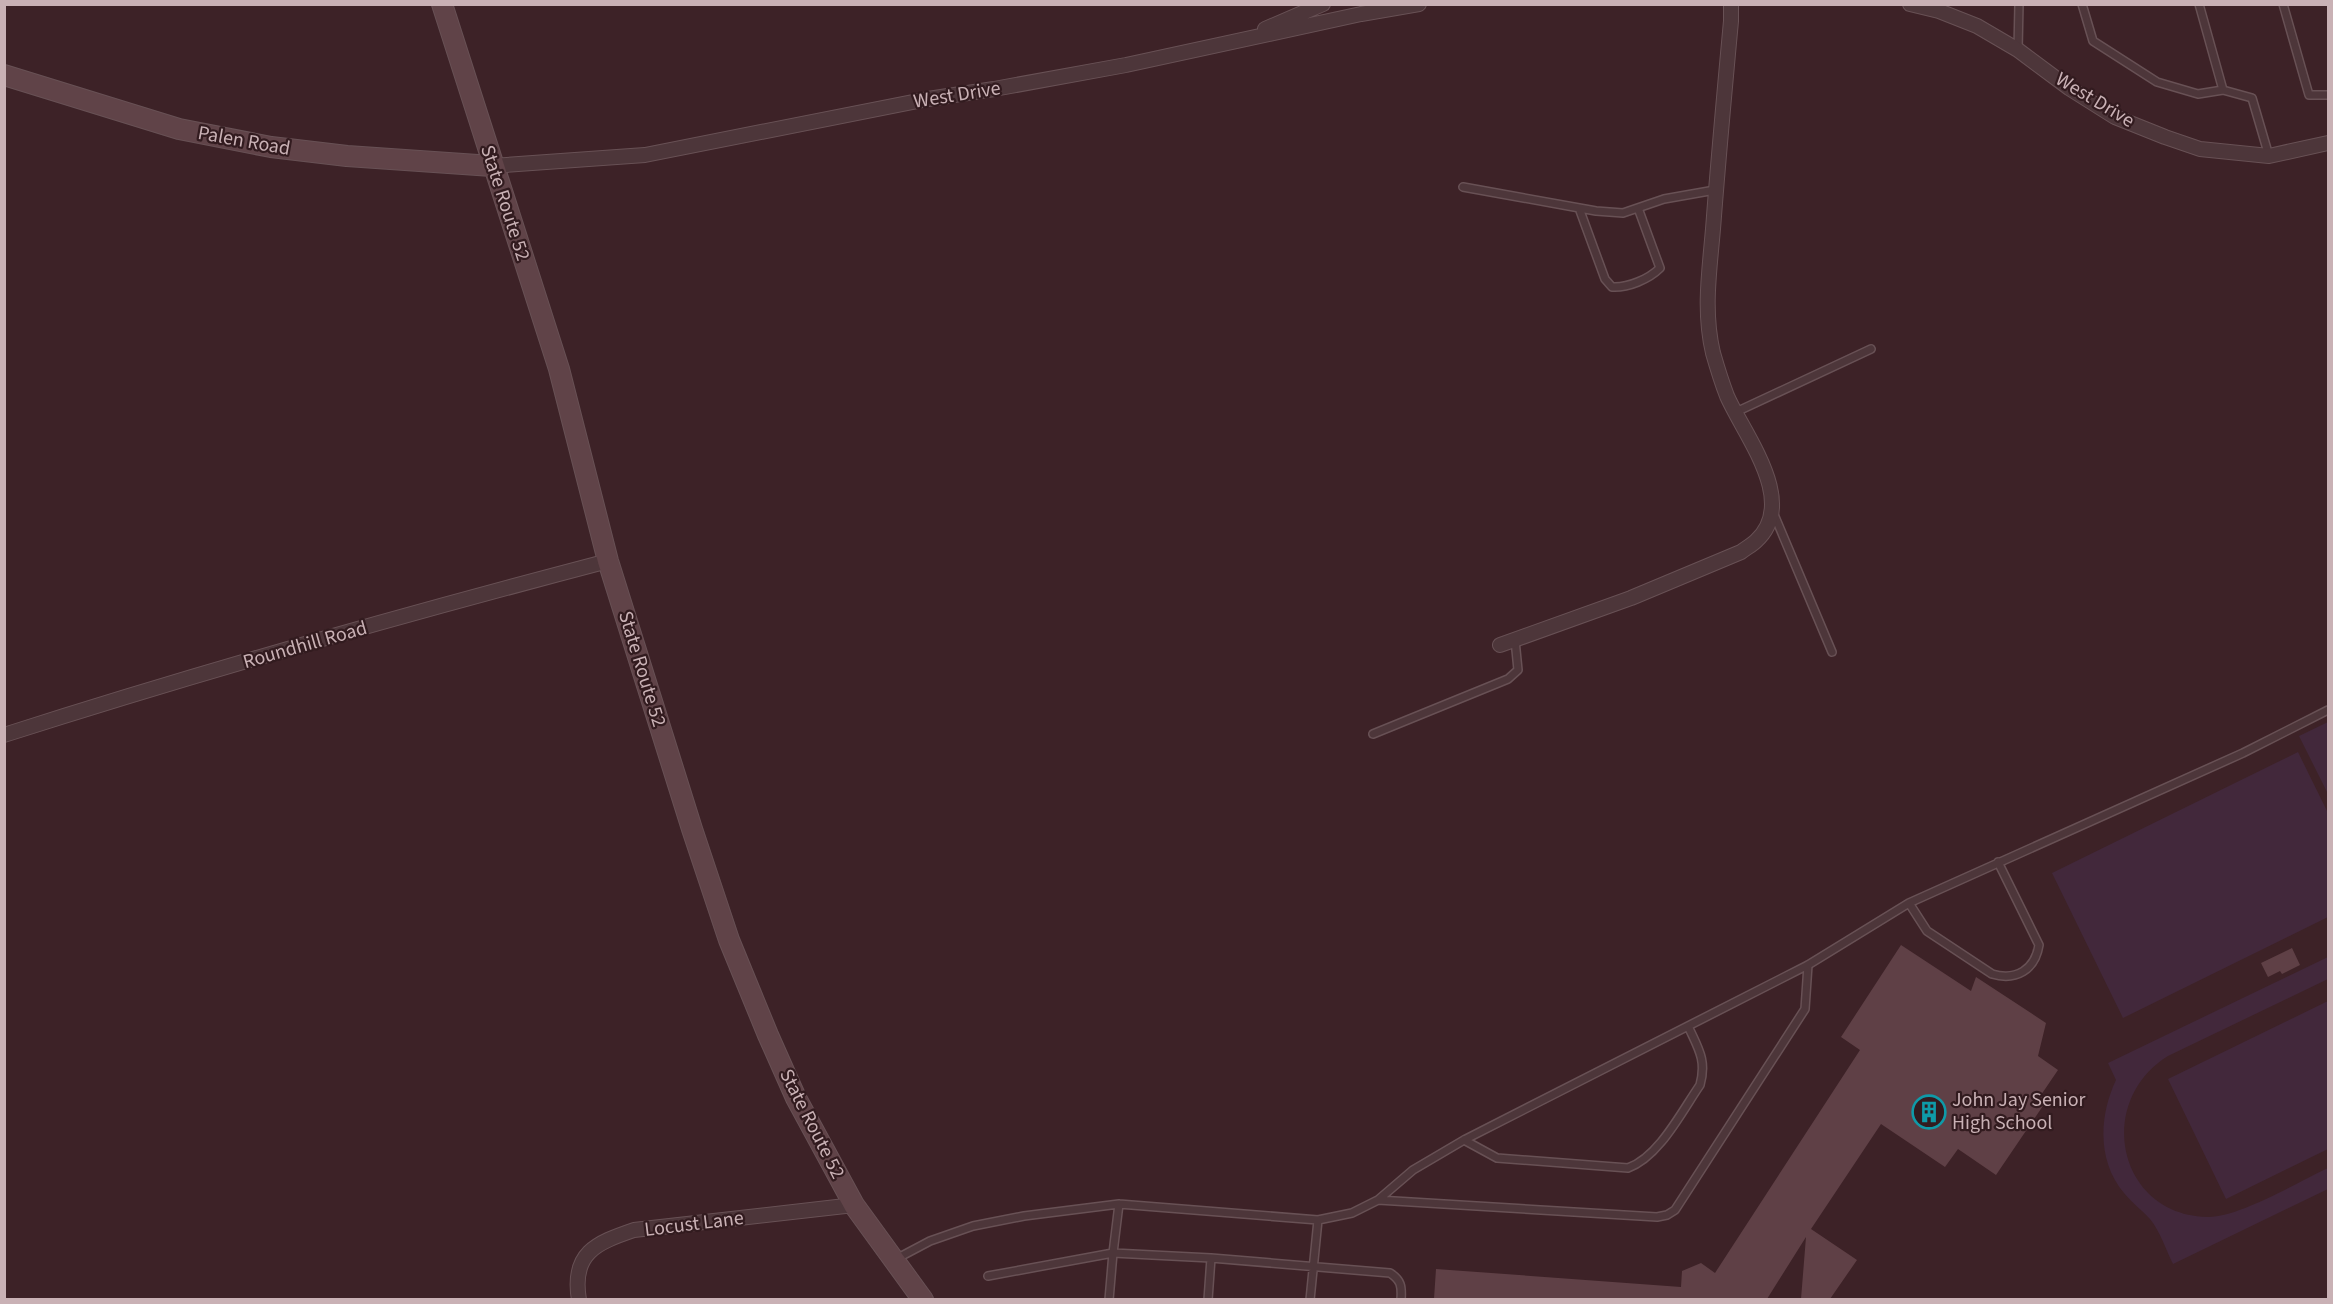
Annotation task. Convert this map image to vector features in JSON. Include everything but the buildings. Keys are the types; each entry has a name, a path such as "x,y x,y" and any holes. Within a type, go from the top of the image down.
{"main road":[{"name":"State Route 52","path":"442,4 492,166 559,369 608,561 729,940 796,1098 854,1205 923,1299"},
{"name":"Palen Road","path":"4,75 179,129 260,144 347,156 492,166"}],"street":[{"path":"1234,42 1323,4"},
{"name":"West Drive","path":"492,166 645,155 928,99 1126,65 1361,14 1419,4"},
{"path":"1500,645 1631,598 1741,552 1757,541 1766,528 1772,510 1770,485 1755,447 1727,396 1713,353 1708,325 1708,274 1731,4"},
{"name":"West Drive","path":"1910,4 1939,11 1977,26 2018,50 2069,88 2115,117 2165,137 2200,148 2269,156 2328,143"},
{"name":"Roundhill Road","path":"4,735 112,700 425,609 608,561"},
{"name":"Locust Lane","path":"579,1299 577,1287 588,1251 604,1241 634,1230 854,1205"}],"lane":[{"path":"2018,50 2019,4"},
{"path":"2082,4 2093,41 2157,82 2198,94 2223,90 2252,98 2269,156"},
{"path":"2199,4 2223,90"},
{"path":"2283,4 2309,95 2328,95"},
{"path":"1463,187 1579,208 1623,213 1664,199 1715,189"},
{"path":"1579,208 1605,279 1612,287 1621,288 1653,275 1660,268 1638,208"},
{"path":"1736,412 1870,349"},
{"path":"1772,510 1833,652"},
{"path":"1373,734 1508,679 1518,670 1515,640"},
{"path":"895,1260 930,1241 974,1226 1024,1216 1119,1204 1318,1220 1352,1213 1378,1200 1413,1170 1464,1140 1808,965 1909,903 2243,753 2328,710"},
{"path":"1909,903 1927,931 1992,974 2004,978 2026,971 2034,962 2039,945 1998,862"},
{"path":"1378,1200 1645,1216 1667,1215 1675,1210 1805,1008 1808,965"},
{"path":"1464,1140 1497,1158 1628,1168 1641,1164 1652,1154 1700,1085 1704,1072 1703,1060 1688,1026"},
{"path":"1109,1299 1119,1204"},
{"path":"1310,1299 1318,1220"},
{"path":"988,1276 1113,1253 1211,1258 1390,1273 1402,1286 1401,1299"},
{"path":"1208,1299 1211,1258"}],"shaded area":[{"path":"2328,722 2328,794 2299,736"},
{"path":"2298,752 2328,813 2328,917 2123,1018 2052,873"},
{"path":"2328,957 2328,979 2168,1056 2145,1076 2130,1100 2124,1127 2126,1153 2136,1177 2153,1197 2177,1211 2207,1217 2235,1212 2328,1168 2328,1189 2173,1264 2154,1224 2124,1193 2109,1167 2105,1153 2104,1123 2106,1108 2116,1080 2108,1063"},
{"path":"2328,1001 2328,1149 2226,1199 2168,1079"}],"place":[{"name":"John Jay Senior High School","path":"1929,1112"}]}
